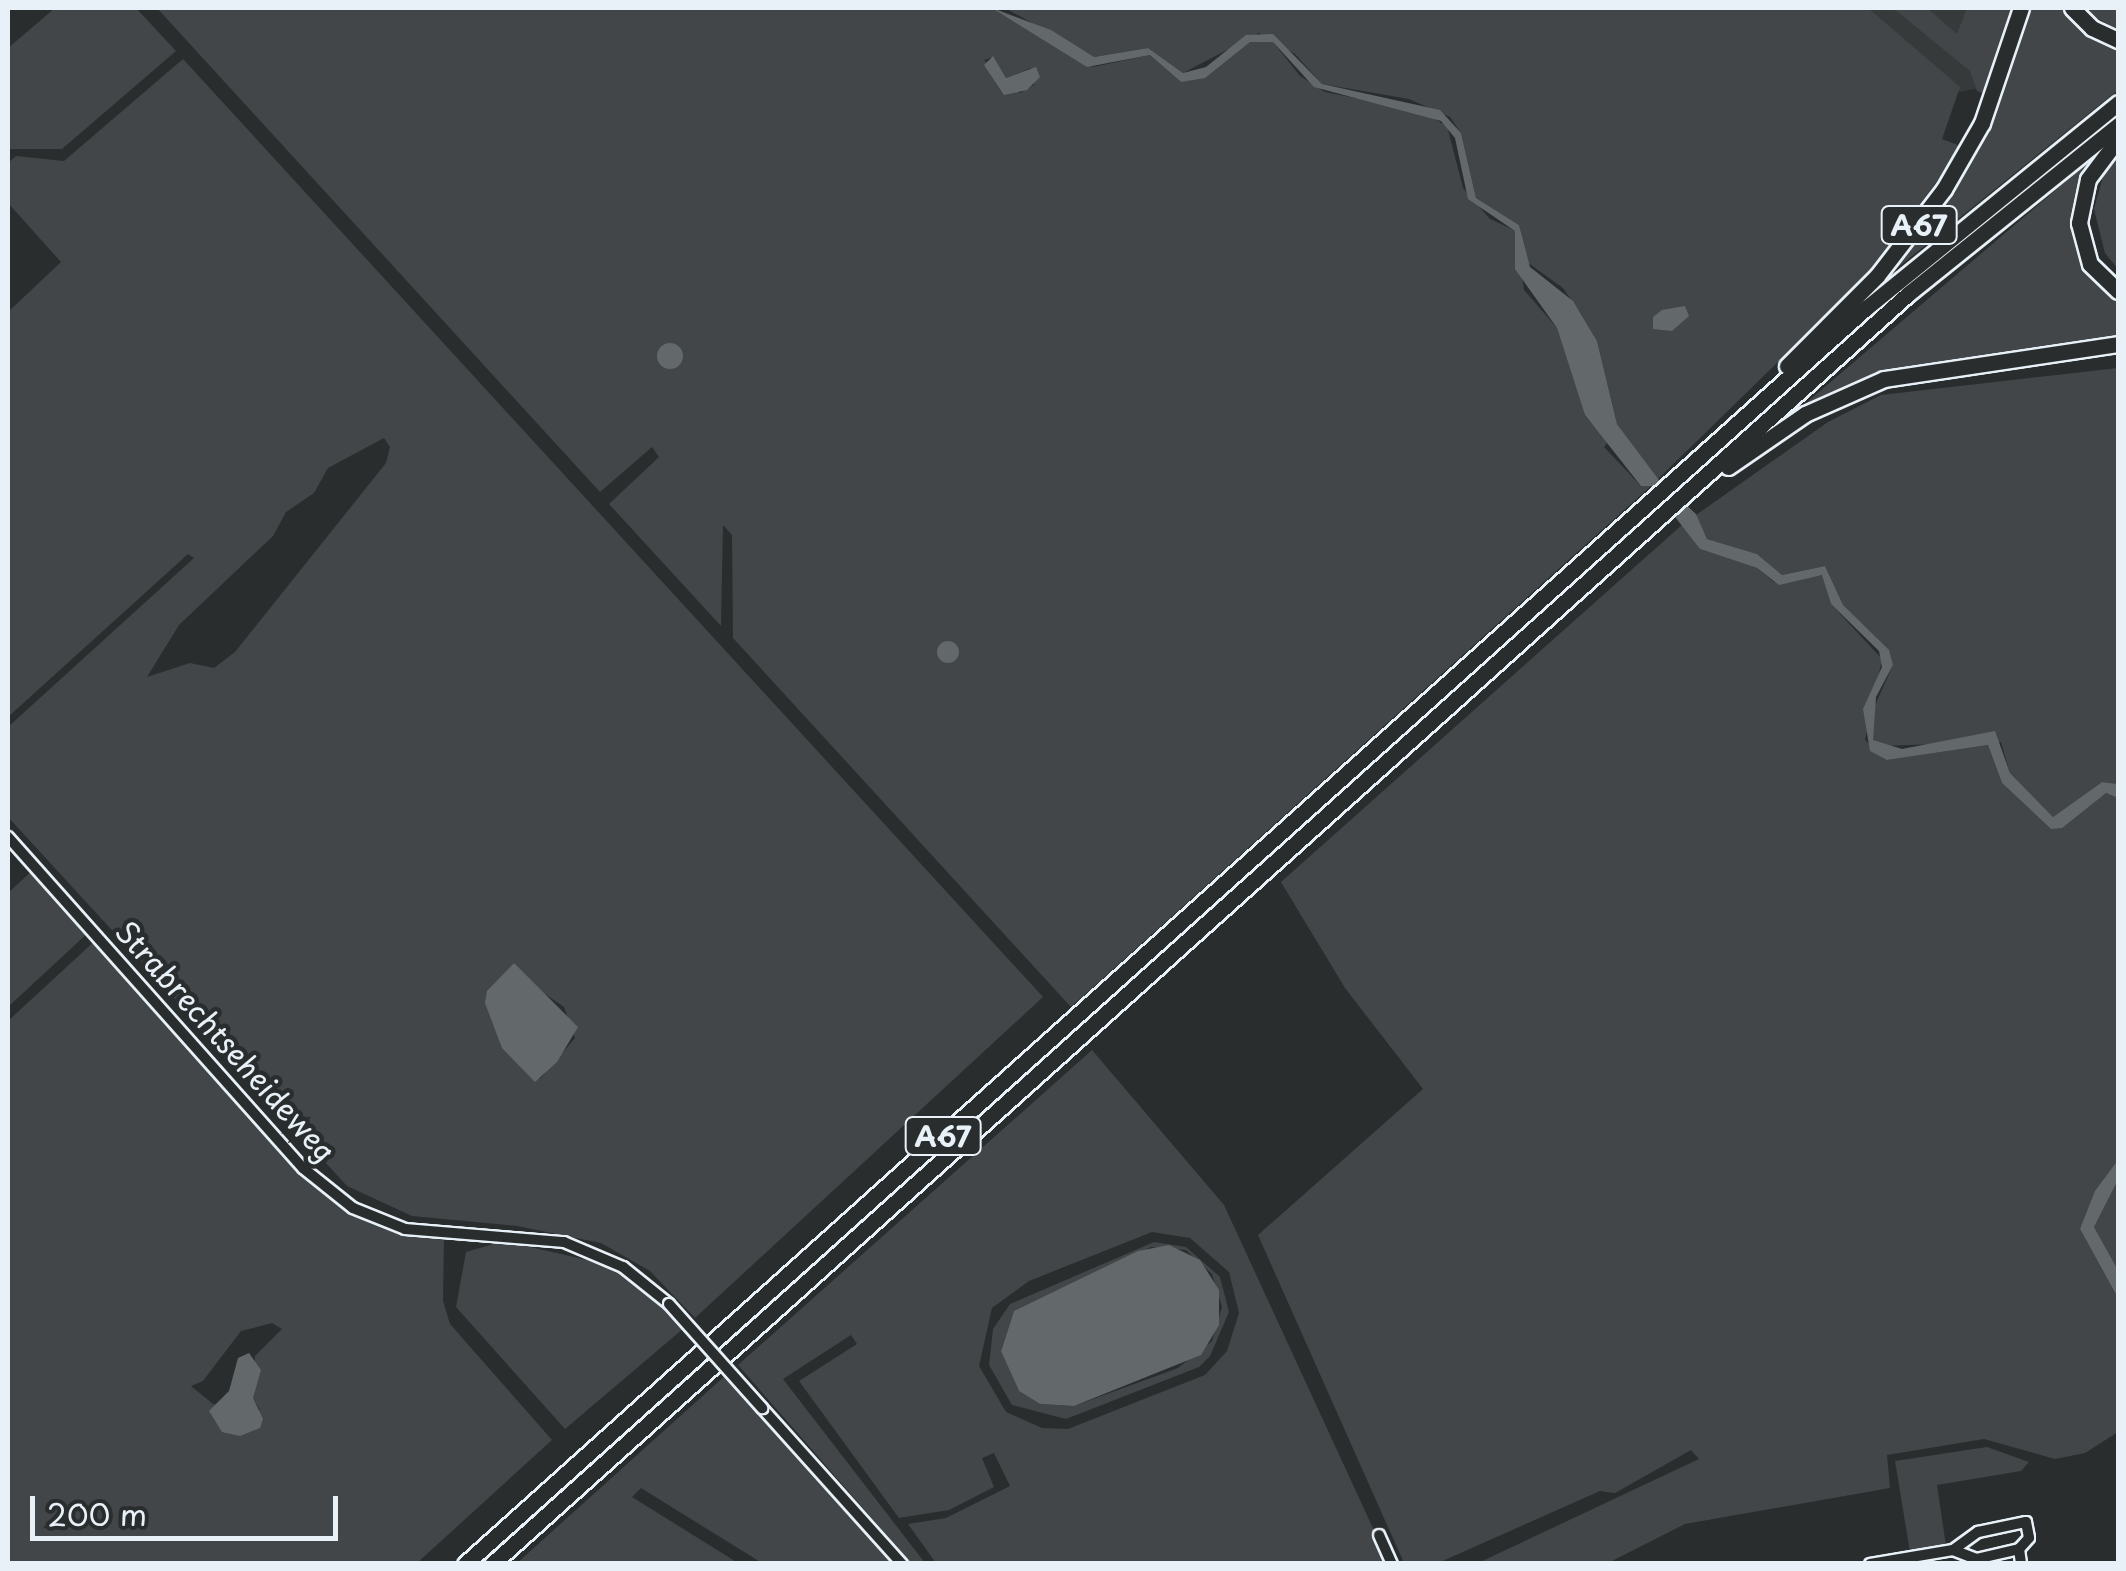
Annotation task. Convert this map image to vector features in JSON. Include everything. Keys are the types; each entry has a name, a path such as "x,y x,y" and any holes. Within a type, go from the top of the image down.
{"highway":[{"name":"A67","path":"1758,406 1782,371 1904,245 1944,190 1982,122 2022,8"},
{"path":"2072,8 2092,28 2118,40"},
{"name":"A67","path":"464,1564 1758,406 1977,214 2118,103"},
{"name":"A67","path":"492,1564 1908,294 2118,125"},
{"path":"2118,139 2093,168 2079,223 2090,264 2118,291"},
{"name":"A67","path":"1674,504 1805,414 1866,385 1922,370 2118,344"}],"street":[{"name":"Strabrechtseheideweg","path":"8,837 303,1168 353,1208 405,1229 564,1242 624,1266 669,1304 902,1564"},
{"path":"1870,1564 1953,1550 1978,1532 2026,1522 2029,1538 2020,1550 2021,1564"},
{"path":"1379,1535 1392,1564"},
{"path":"1953,1550 1976,1559 2020,1550"}],"shaded area":[{"path":"55,8 136,8 176,51 62,149 8,149 8,48"},
{"path":"157,8 992,8 1093,67 1150,55 1181,82 1250,42 1273,42 1300,76 1325,92 1420,111 1447,126 1463,188 1490,219 1516,231 1524,290 1557,328 1586,417 1608,442 1604,447 1641,486 1651,486 1071,1007 733,638 732,535 723,525 721,626 609,504 659,457 652,447 600,492","holes":["993,57 1006,78 1031,68 1034,85 1020,93 984,60"]},
{"path":"992,8 1051,30 1094,57 1148,48 1183,73 1206,67 1246,35 1273,34 1322,84 1440,110 1461,133 1476,198 1519,225 1530,267 1573,301 1597,341 1617,424 1659,480 1696,514 1707,539 1757,554 1782,575 1825,566 1843,605 1889,650 1893,665 1876,697 1873,740 1902,749 1995,731 2010,773 2053,817 2102,782 2118,784 2118,798 2106,793 2062,828 2051,829 2002,783 1988,745 1887,760 1870,751 1863,709 1882,667 1879,651 1831,604 1822,575 1779,585 1757,568 1700,549 1651,486 1641,486 1585,415 1557,328 1515,269 1515,231 1468,199 1455,138 1441,121 1314,87 1273,42 1250,42 1205,78 1181,82 1150,55 1087,67"},
{"path":"1005,8 1868,8 1960,87 1942,139 1963,147 1866,276 1658,479 1617,424 1597,341 1581,314 1563,288 1527,262 1519,225 1476,198 1461,133 1450,117 1409,99 1322,84 1295,54 1259,33 1183,73 1148,48 1094,57"},
{"path":"1842,8 1988,8 1984,87 1955,93"},
{"path":"1893,8 1927,8 1957,34 1967,8 2015,8 1987,95 1977,91 1970,71"},
{"path":"2028,8 2066,8 2118,46 2118,90 1870,290 1949,194 1995,115"},
{"path":"2087,8 2118,8 2118,30 2095,17"},
{"path":"993,56 1006,78 1036,67 1040,77 1027,90 1004,95 984,65"},
{"path":"183,59 1043,997 695,1318 650,1271 601,1243 517,1226 412,1216 347,1186 8,817 8,727 194,558 188,554 8,717 8,312 61,262 8,203 8,163 16,156 64,161","holes":["384,438 390,447 386,463 235,652 214,668 190,663 147,677 179,625 273,536 286,512 314,493 328,468","514,963 526,981 564,1007 575,1038 540,1079 499,981"]},
{"path":"2118,152 2118,269 2105,253 2094,209 2104,173"},
{"path":"2091,160 2082,178 2078,235 2118,295 2118,341 1926,366 1786,420"},
{"path":"1685,306 1689,316 1672,331 1653,329 1653,317 1662,310"},
{"path":"670,343 679,347 683,356 679,365 670,369 661,365 657,356 661,347"},
{"path":"2118,368 2118,784 2102,782 2053,817 2010,773 2001,742 1880,746 1873,740 1872,712 1893,665 1843,605 1825,566 1782,575 1757,554 1707,539 1696,515 1828,422 1881,395"},
{"path":"1683,524 1700,549 1757,568 1774,582 1823,575 1831,604 1882,659 1865,740 1887,760 1988,745 2002,783 2051,829 2106,793 2118,798 2118,1160 2080,1229 2118,1298 2118,1432 2085,1453 2055,1459 1984,1439 1887,1455 1890,1488 1685,1524 1608,1563 1478,1563 1699,1459 1691,1450 1615,1493 1600,1491 1438,1563 1404,1563 1258,1235 1423,1089 1345,988 1281,882"},
{"path":"948,641 956,644 956,660 948,663 940,660 937,652 940,644"},
{"path":"34,869 91,930 8,1007 8,893"},
{"path":"98,938 311,1172 368,1214 444,1236 443,1301 450,1324 552,1440 417,1563 8,1564 8,1021","holes":["272,1323 282,1329 255,1356 253,1399 260,1410 213,1404 191,1386 203,1381 241,1331"]},
{"path":"514,963 578,1027 557,1062 535,1082 502,1048 485,1003 487,991"},
{"path":"1092,1050 1224,1205 1389,1563 936,1563 908,1524 946,1518 1010,1486 994,1453 982,1458 994,1487 949,1510 899,1518 799,1381 857,1344 851,1335 783,1379 925,1563 911,1563 738,1365","holes":["1152,1232 1190,1238 1229,1272 1239,1313 1227,1351 1205,1375 1068,1429 1042,1428 1006,1412 979,1366 992,1308 1029,1281"]},
{"path":"2118,1160 2118,1180 2094,1227 2118,1270 2118,1298 2080,1229 2095,1191"},
{"path":"2118,1180 2118,1270 2094,1227"},
{"path":"504,1241 605,1264 633,1277 684,1328 565,1429 456,1307 466,1252"},
{"path":"1154,1242 1186,1247 1220,1277 1229,1312 1210,1356 1199,1367 1066,1419 1012,1405 989,1365 993,1329 1010,1304","holes":["1151,1247 1186,1250 1212,1274 1222,1307 1212,1341 1178,1368 1074,1406 1040,1404 1019,1391 1001,1350 1014,1311"]},
{"path":"1169,1245 1200,1260 1219,1290 1219,1325 1201,1355 1074,1406 1040,1404 1019,1391 1001,1351 1014,1311 1138,1251"},
{"path":"249,1353 261,1370 253,1398 263,1419 260,1428 240,1436 222,1432 209,1411 229,1391 238,1358"},
{"path":"727,1374 897,1563 762,1563 641,1488 632,1497 738,1563 516,1564"},
{"path":"1987,1447 2029,1462 2021,1471 1937,1485 1946,1546 1910,1552 1895,1461"}]}
